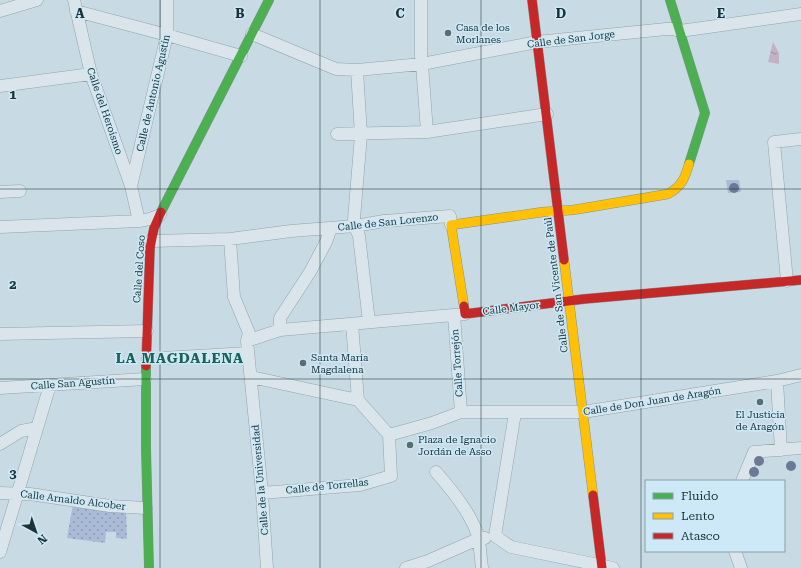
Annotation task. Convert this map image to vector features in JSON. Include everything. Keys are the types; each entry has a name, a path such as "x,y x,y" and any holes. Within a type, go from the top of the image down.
{"street":[{"path":"0,11 9,4 37,0"},
{"name":"Calle de Antonio Agustín","path":"131,186 167,34 167,0"},
{"name":"Calle del Coso","path":"149,568 146,508 145,379 151,241 154,228 160,215 269,0"},
{"path":"421,0 422,61 427,132"},
{"name":"Calle de San Vicente de Paúl","path":"532,0 569,301 605,567"},
{"path":"670,0 680,31"},
{"path":"75,6 241,56"},
{"name":"Calle del Heroísmo","path":"75,6 91,74 131,186 139,221"},
{"name":"Calle de San Jorge","path":"252,34 336,69 357,70 537,42 666,28 680,31 801,14"},
{"name":"Calle de San Lorenzo","path":"151,241 230,239 291,231 355,226 384,220 450,216 451,225 573,210 668,194 675,190 684,180 705,113 680,31"},
{"path":"357,70 361,135 354,219 359,236 369,322"},
{"path":"0,86 91,74"},
{"path":"337,134 361,135 427,132 547,114"},
{"path":"787,282 774,142 801,139"},
{"path":"0,192 20,190"},
{"path":"0,227 139,221 160,215"},
{"path":"451,225 459,314"},
{"path":"280,330 280,318 310,272 326,242 331,228"},
{"name":"Calle de la Universidad","path":"230,239 234,297 249,333 248,347 251,392 262,493 267,568"},
{"name":"Calle Mayor","path":"163,358 248,347 280,330 459,314 569,301 801,281"},
{"name":"Calle Torrejón","path":"459,314 461,412"},
{"path":"352,324 358,400"},
{"path":"0,334 147,330"},
{"name":"Calle de Don Juan de Aragón","path":"389,435 432,423 461,412 584,412 777,381 801,375"},
{"path":"251,377 358,400 389,435"},
{"name":"Calle San Agustín","path":"0,388 145,379"},
{"path":"777,381 781,450"},
{"path":"0,552 50,385"},
{"path":"495,536 515,412"},
{"path":"0,444 21,431 37,428"},
{"name":"Calle de Torrellas","path":"262,493 360,485 391,476 389,435"},
{"path":"742,480 754,452 801,448"},
{"path":"436,472 457,497 475,529 482,568"},
{"name":"Calle Arnaldo Alcober","path":"0,493 30,494 110,506 146,508"},
{"path":"406,568 428,561 478,539 495,536 511,547 605,567"},
{"path":"735,552 741,568"}],"shaded area":[{"path":"726,180 739,180 741,192 728,193"},
{"path":"73,504 126,510 127,539 116,538 116,532 106,532 105,543 67,538"}],"water":[{"path":"773,42 779,53 779,64 768,62"}],"traffic: fast":[{"path":"161,212 269,0"},
{"path":"670,0 705,113 689,164"},
{"path":"146,366 146,448 149,568"}],"traffic: slow":[{"path":"464,306 451,225 543,212 573,210 668,194 680,185 689,164"},
{"path":"564,260 593,495"}],"traffic: jam":[{"path":"532,0 564,260"},
{"path":"146,366 150,248 154,228 161,212"},
{"path":"464,306 465,314 584,299 801,280"},
{"path":"593,495 602,568"}],"place":[{"name":"Casa de los Morlanes","path":"448,33"},
{"name":"Santa María Magdalena","path":"303,363"},
{"name":"El Justicia de Aragón","path":"760,402"},
{"name":"Plaza de Ignacio Jordán de Asso","path":"410,445"}],"district":[{"name":"LA MAGDALENA","path":"180,358"}]}
